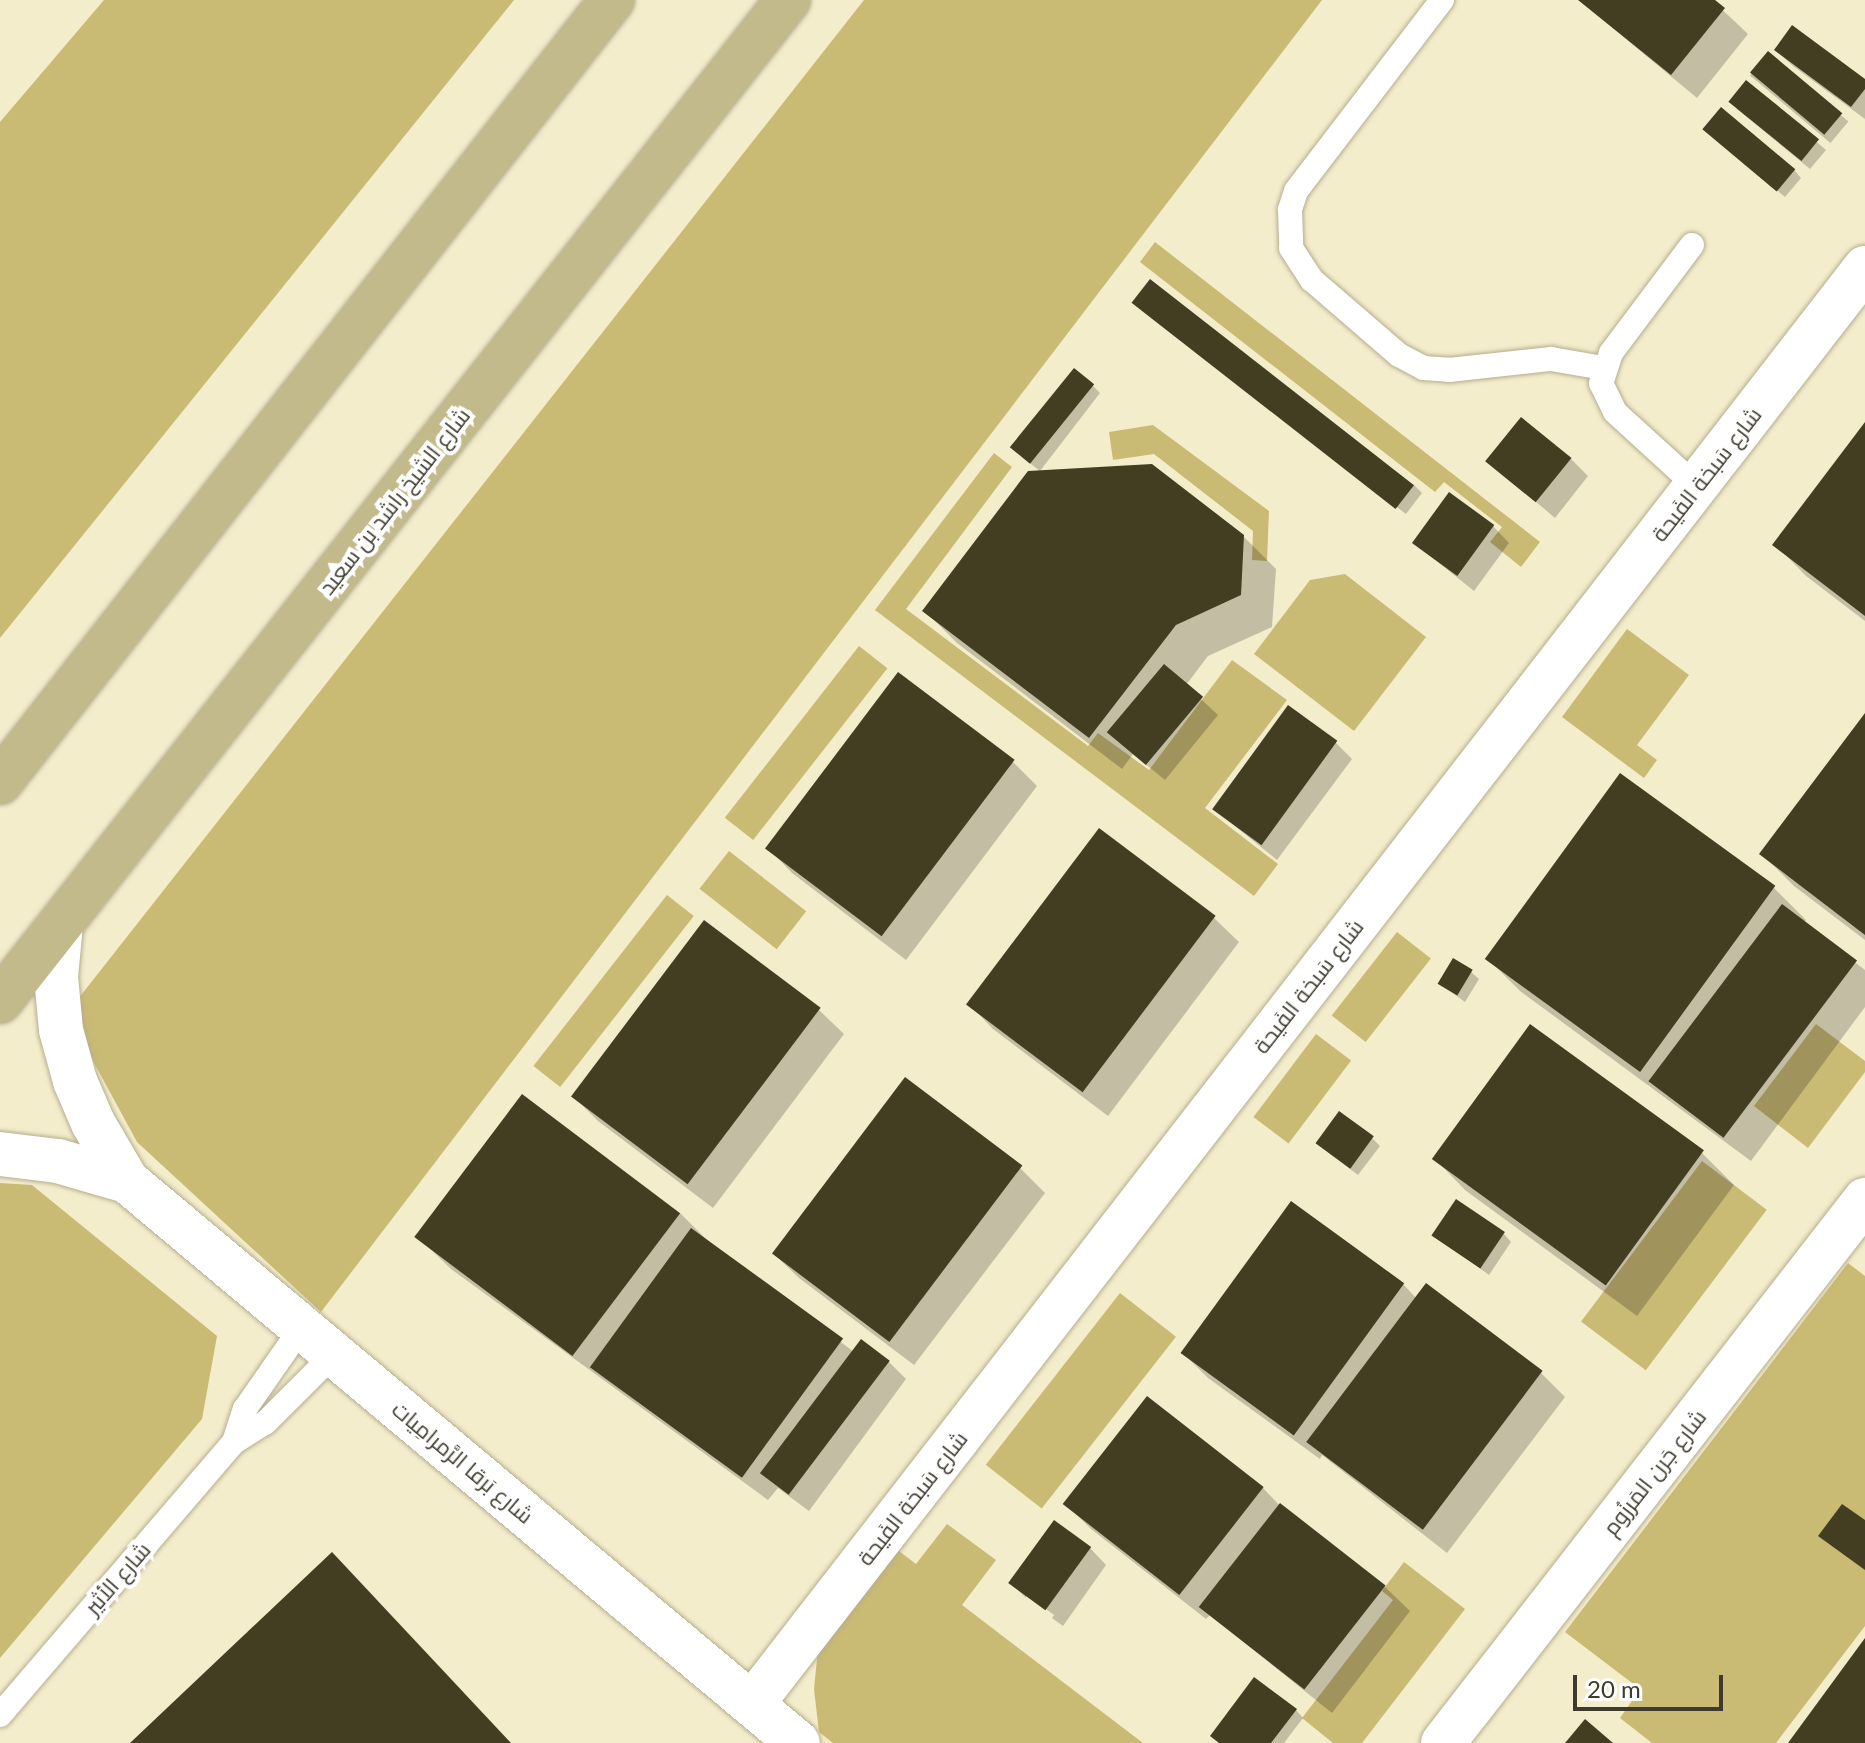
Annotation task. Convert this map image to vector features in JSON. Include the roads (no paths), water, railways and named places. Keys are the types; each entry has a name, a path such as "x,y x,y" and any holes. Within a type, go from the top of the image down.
{"main road":[{"path":"0,782 612,0"},
{"name":"شارع الشيخ راشد بن سعيد","path":"0,1001 788,0"}],"street":[{"name":"شارع سَبخة الفَيحة","path":"752,1704 1865,268"},
{"name":"شارع بَرقا الرَّمرامِيات","path":"61,924 56,977 61,1030 96,1129 127,1181 798,1743"},
{"name":"شارع بَرقا الرَّمرامِيات","path":"0,1154 58,1161 127,1181"},
{"name":"شارع جَرن المَرزُوم","path":"1443,1743 1865,1200"}],"lane":[{"path":"1442,0 1296,191 1290,210 1291,248 1312,280 1399,355 1423,368 1449,370 1551,359 1603,368"},
{"path":"1692,245 1611,353 1603,368 1601,383 1615,412 1696,486"},
{"name":"شارع الأثير","path":"234,1442 245,1409 318,1341"},
{"name":"شارع الأثير","path":"0,1715 234,1442 265,1423 318,1341"}]}
